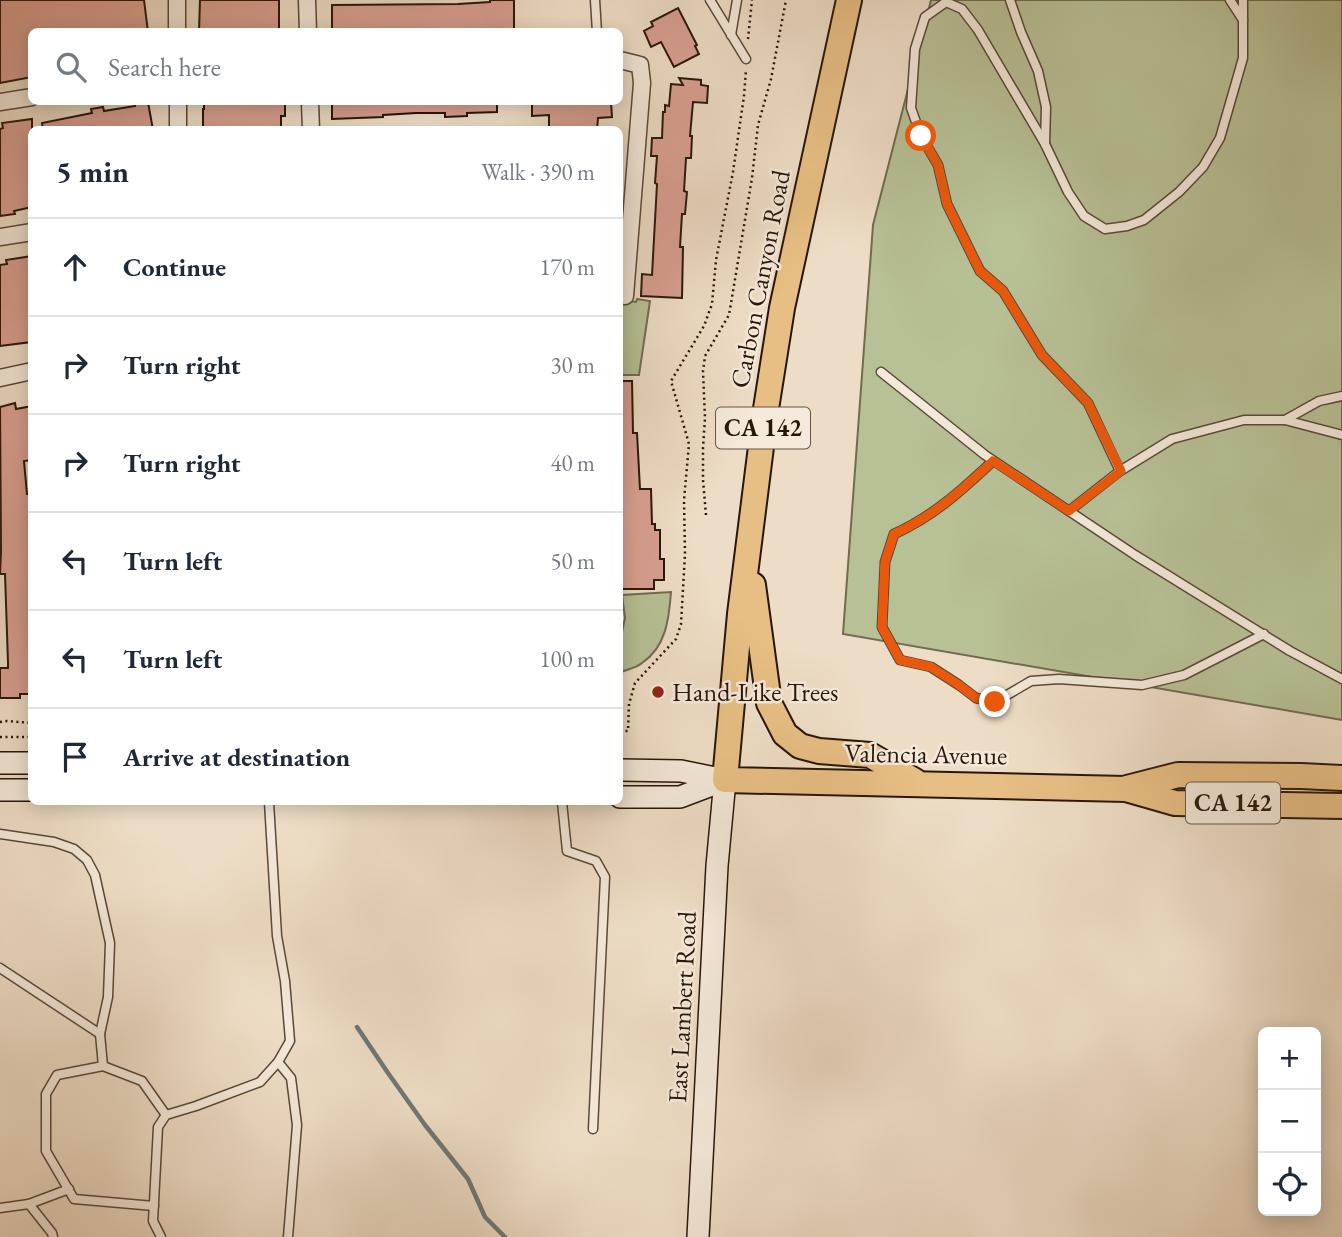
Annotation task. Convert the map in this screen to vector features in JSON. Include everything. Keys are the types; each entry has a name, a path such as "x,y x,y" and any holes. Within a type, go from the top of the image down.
{"main road":[{"name":"Carbon Canyon Road","path":"725,780 740,614 765,415 782,308 849,0"},
{"name":"CA 142","path":"748,549 769,703 785,734 800,746 819,751 870,755 919,783"},
{"path":"0,763 28,763"},
{"name":"Valencia Avenue","path":"623,770 681,771 725,780 1126,789 1175,803 1342,806"},
{"name":"Valencia Avenue","path":"1126,789 1178,775 1342,778"},
{"name":"Valencia Avenue","path":"623,797 680,797 725,780"},
{"name":"East Lambert Road","path":"698,1237 717,866 725,780"},
{"path":"0,790 28,790"}],"street":[{"path":"177,0 177,28"},
{"path":"307,0 308,28"},
{"path":"623,61 639,65 642,83 626,187 625,296"},
{"path":"0,102 28,98"},
{"path":"178,105 178,126"},
{"path":"310,105 311,126"},
{"path":"0,237 28,233"},
{"path":"0,378 28,371"}],"lane":[{"path":"596,0 597,28"},
{"path":"710,0 746,59"},
{"path":"731,34 737,0"},
{"path":"1010,0 1038,71 1046,107 1045,145"},
{"path":"1230,0 1243,20"},
{"path":"1121,471 1088,403 1042,355 1003,291 980,271 947,204 938,165 921,136 911,108 915,48 925,17 946,2 962,9 978,30 1084,216 1105,229 1127,226 1144,220 1180,192 1203,167 1220,138 1243,58 1243,0"},
{"path":"881,372 993,461 1135,555 1342,680"},
{"path":"1285,420 1318,401 1342,396"},
{"path":"1069,511 1121,471 1172,439 1244,420 1285,420 1342,435"},
{"path":"993,461 954,497 916,524 894,534 885,562 882,627 900,660 931,667 976,698 995,702 1031,681 1059,679 1142,685 1184,675 1264,635"},
{"path":"161,1237 153,1221 158,1127 166,1115 260,1082 278,1062 290,1041 285,981 277,936 270,805"},
{"path":"562,805 568,851 596,862 605,877 593,1129"},
{"path":"0,834 54,842 74,849 87,860 95,875 110,943 108,997 100,1034 103,1066"},
{"path":"0,968 100,1034"},
{"path":"278,1062 291,1078 297,1125 288,1237"},
{"path":"154,1206 74,1199 46,1151 46,1094 57,1075 103,1066 142,1081 166,1115"},
{"path":"0,1208 29,1204 69,1189"},
{"path":"29,1204 53,1237"}],"path":[{"path":"623,731 628,731 629,704 635,683 676,639 681,624 685,554 684,500 690,444 671,381 704,326 712,304 716,260 744,96 752,0"},
{"path":"706,514 703,480 705,356 729,315 758,125 771,79 786,0"},
{"path":"0,722 28,723"},
{"path":"0,737 28,737"}],"green space":[{"path":"931,0 1342,0 1342,720 843,634 873,225"},
{"path":"637,299 650,301 639,375 623,375 623,300 636,302"},
{"path":"671,592 665,632 661,641 640,665 623,671 625,618 623,595"}],"building":[{"path":"0,0 144,0 148,28 28,28 28,78 0,83"},
{"path":"200,0 279,0 279,28 199,28"},
{"path":"514,0 514,28 332,28 332,5"},
{"path":"678,8 699,54 674,67 661,42 651,47 644,31 653,26 651,22"},
{"path":"679,78 701,80 701,85 708,86 707,103 693,102 691,158 686,158 684,191 687,192 685,214 682,214 680,247 683,247 682,298 641,296 642,274 652,275 657,156 651,156 652,138 662,138 663,112 665,105 669,106 671,84 683,85"},
{"path":"149,105 152,126 42,126 42,123 92,113 91,109 103,107 104,111"},
{"path":"204,105 285,105 285,116 281,116 281,126 203,126"},
{"path":"332,105 497,105 497,112 467,113 467,116 445,117 445,113 416,113 332,119"},
{"path":"532,105 611,105 612,117 598,118 597,126 549,126 549,115 532,116"},
{"path":"32,119 32,126 28,126 28,208 14,211 15,214 0,216 0,129 3,128 2,123"},
{"path":"28,257 28,342 0,346 0,265 7,264 6,260"},
{"path":"623,381 632,381 633,433 637,433 640,489 651,489 652,524 655,524 655,530 660,530 660,559 664,559 664,580 654,580 654,589 623,589"},
{"path":"15,403 16,409 28,407 28,460 24,461 28,494 28,694 20,694 20,698 0,698 0,668 8,668 8,663 5,574 0,574 0,407"}],"waterway":[{"path":"357,1027 425,1125 468,1179 485,1217 505,1237"}],"place":[{"name":"Hand-Like Trees","path":"658,692"}],"route":[{"path":"921,136 938,165 947,204 980,271 1003,291 1042,355 1088,403 1121,471 1069,511 993,461 954,497 916,524 894,534 885,562 882,627 900,660 931,667 976,698 995,702"}]}
